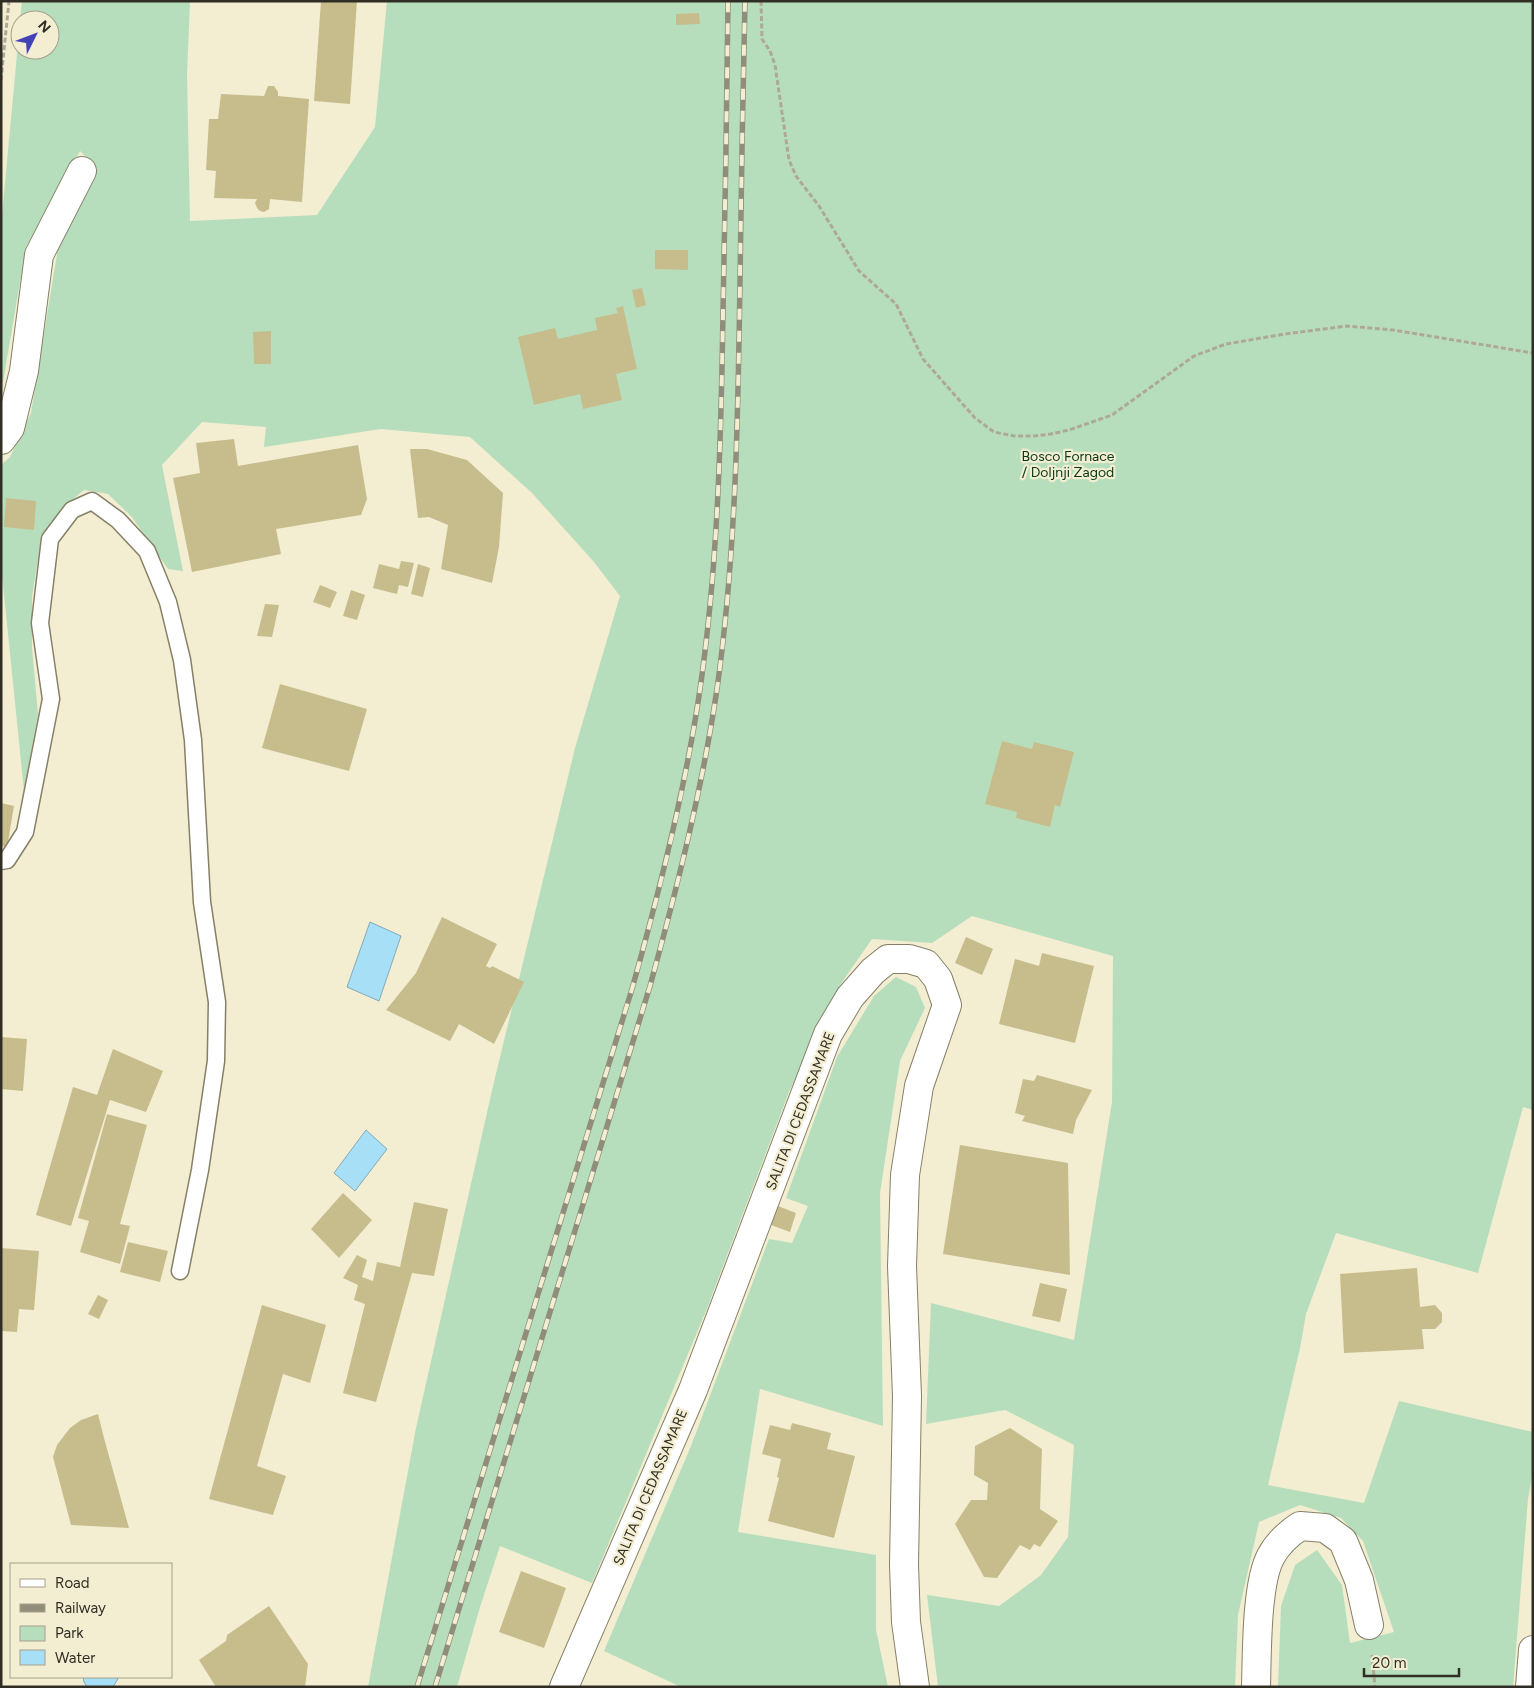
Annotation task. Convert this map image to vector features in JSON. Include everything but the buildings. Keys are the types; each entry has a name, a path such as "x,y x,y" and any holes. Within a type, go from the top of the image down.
{"street":[{"path":"1,440 10,428 24,371 39,255 82,171"},
{"name":"SALITA DI CEDASSAMARE","path":"564,1687 692,1390 828,1034 850,997 873,971 888,959 909,959 926,964 938,979 947,1005 919,1086 905,1175 902,1266 907,1396 904,1565 906,1622 915,1687"},
{"path":"1256,1687 1256,1650 1262,1585 1270,1557 1284,1537 1300,1526 1325,1528 1343,1541 1358,1580 1369,1625"},
{"path":"1530,1687 1533,1650"}],"lane":[{"path":"1,861 7,860 25,832 51,699 40,623 50,539 72,510 92,501 118,520 147,551 168,602 182,660 193,740 202,902 216,1002 216,1061 200,1170 180,1271"}],"path":[{"path":"1,80 9,1"},
{"path":"761,1 762,39 770,51 775,65 789,160 796,176 819,206 859,271 896,304 923,359 975,418 994,432 1014,436 1034,436 1069,430 1112,415 1194,356 1226,344 1285,334 1347,326 1393,330 1533,353"}],"green space":[{"name":"Bosco Fornace / Doljnji Zagod","path":"22,1 190,1 187,75 190,221 317,215 375,127 387,1 1533,1 1533,1110 1523,1107 1478,1273 1336,1233 1306,1314 1300,1348 1268,1485 1364,1503 1399,1401 1533,1432 1533,1471 1528,1499 1513,1687 1278,1687 1281,1606 1295,1565 1317,1550 1342,1585 1350,1643 1394,1632 1363,1541 1341,1518 1300,1505 1259,1522 1238,1615 1235,1687 938,1687 927,1595 999,1606 1041,1575 1068,1537 1074,1445 1005,1410 926,1424 931,1303 1074,1340 1112,1102 1113,956 972,916 932,943 872,939 840,985 789,1092 706,1311 592,1583 500,1546 457,1687 368,1687 416,1428 493,1086 575,748 620,596 594,562 532,493 470,437 381,429 264,447 266,427 202,422 162,465 183,571 168,569 132,517 108,494 84,490 61,509 41,539 32,597 32,648 38,714 24,791 1,565 1,465 10,457 31,413 58,248 97,168 80,151 26,247 1,394 1,226 16,60 60,60 60,10 21,10"},
{"path":"896,977 916,987 925,1008 900,1061 880,1193 883,1426 760,1389 738,1532 876,1555 876,1630 888,1687 681,1687 604,1651 691,1446 769,1239 792,1243 808,1206 786,1198 837,1057 874,996"}],"water":[{"path":"370,922 401,936 379,1001 347,987"},
{"path":"366,1130 387,1149 355,1191 334,1173"},
{"path":"83,1678 118,1678 113,1687 87,1687"}],"railway":[{"path":"417,1687 632,989 670,844 693,733 710,600 720,456 728,1"},
{"path":"435,1687 650,986 688,839 711,727 723,638 735,485 745,1"}]}
